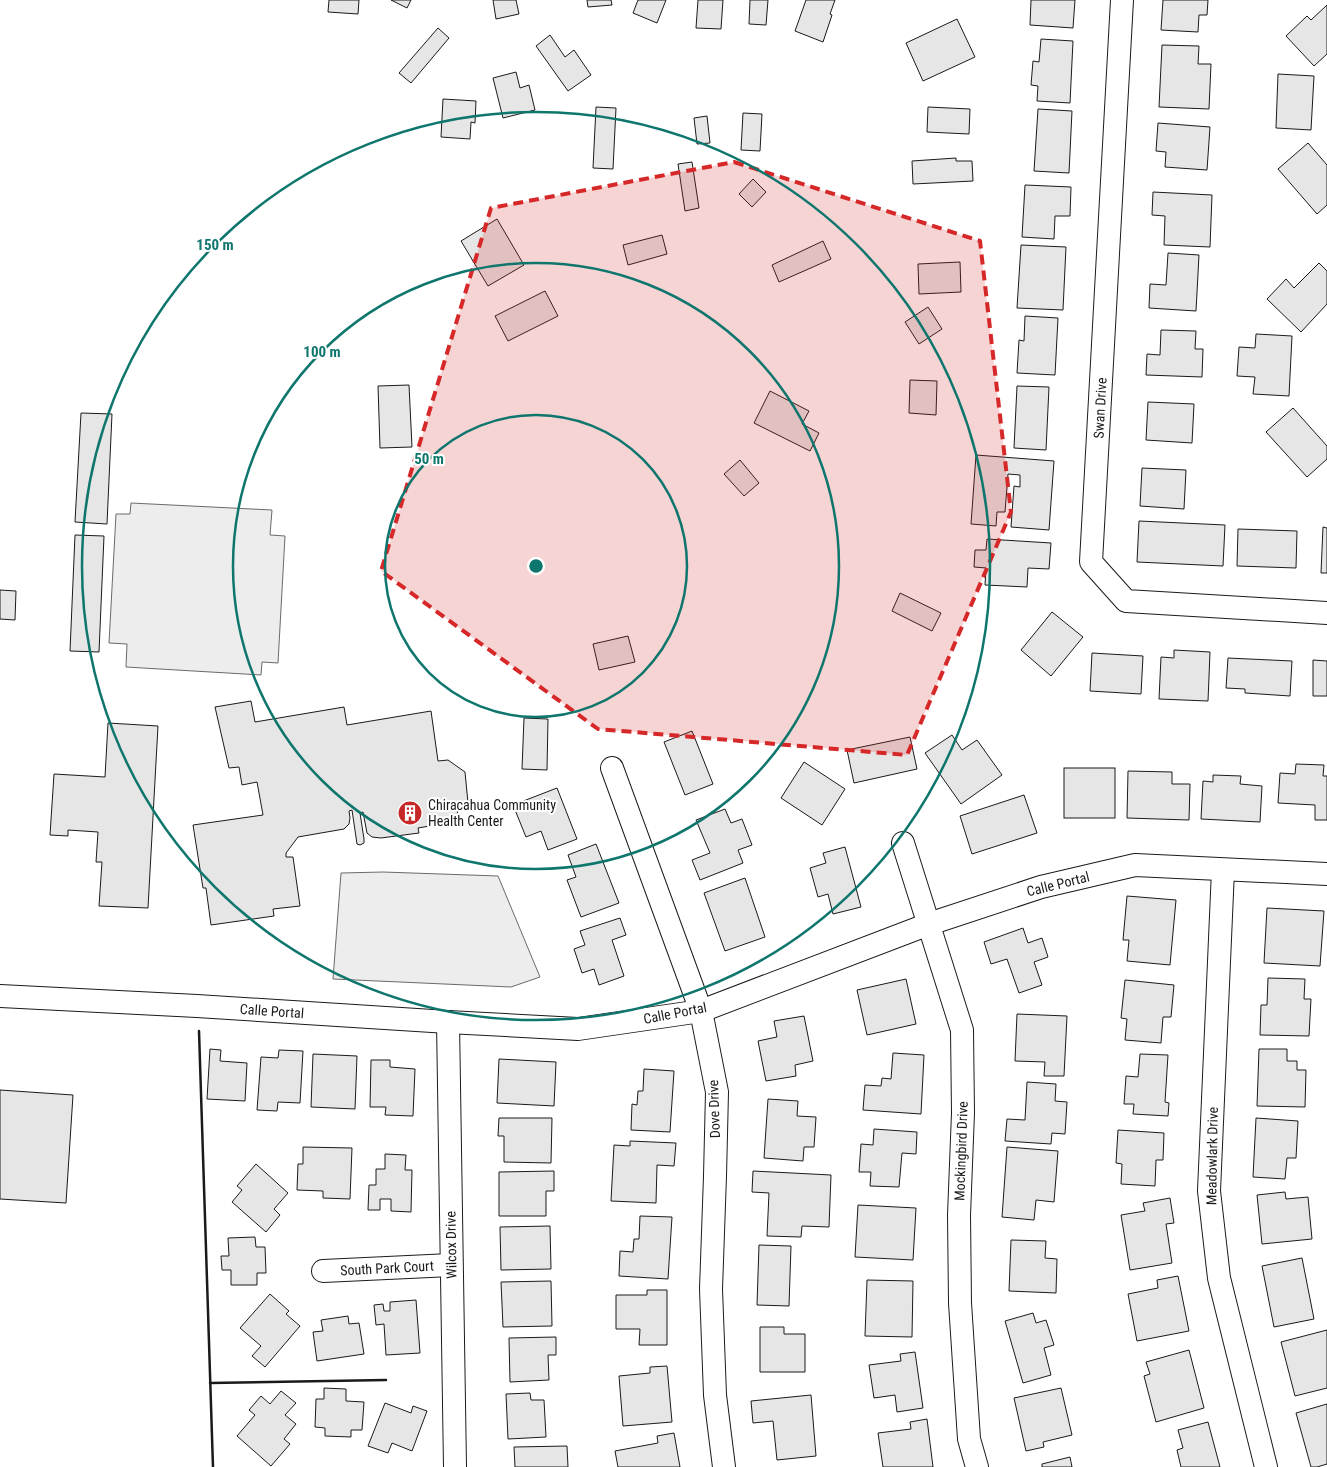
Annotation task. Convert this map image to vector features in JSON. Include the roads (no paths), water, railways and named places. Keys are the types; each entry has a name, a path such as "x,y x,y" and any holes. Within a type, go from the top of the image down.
{"street":[{"name":"Swan Drive","path":"1122,0 1091,562 1126,601 1327,613"},
{"name":"Dove Drive","path":"612,768 701,1011 716,1092 716,1176 711,1289 715,1395 724,1467"},
{"name":"Mockingbird Drive","path":"903,843 962,1030 963,1113 959,1215 960,1304 968,1440 977,1467"},
{"name":"Calle Portal","path":"0,996 578,1029 701,1011 929,924 1041,887 1136,865 1327,874"},
{"name":"Meadowlark Drive","path":"1223,870 1209,1191 1219,1278 1266,1467"},
{"name":"Wilcox Drive","path":"448,1022 455,1467"},
{"name":"South Park Court","path":"323,1271 451,1265"}],"place":[{"name":"Chiracahua Community Health Center","path":"410,813"}]}
